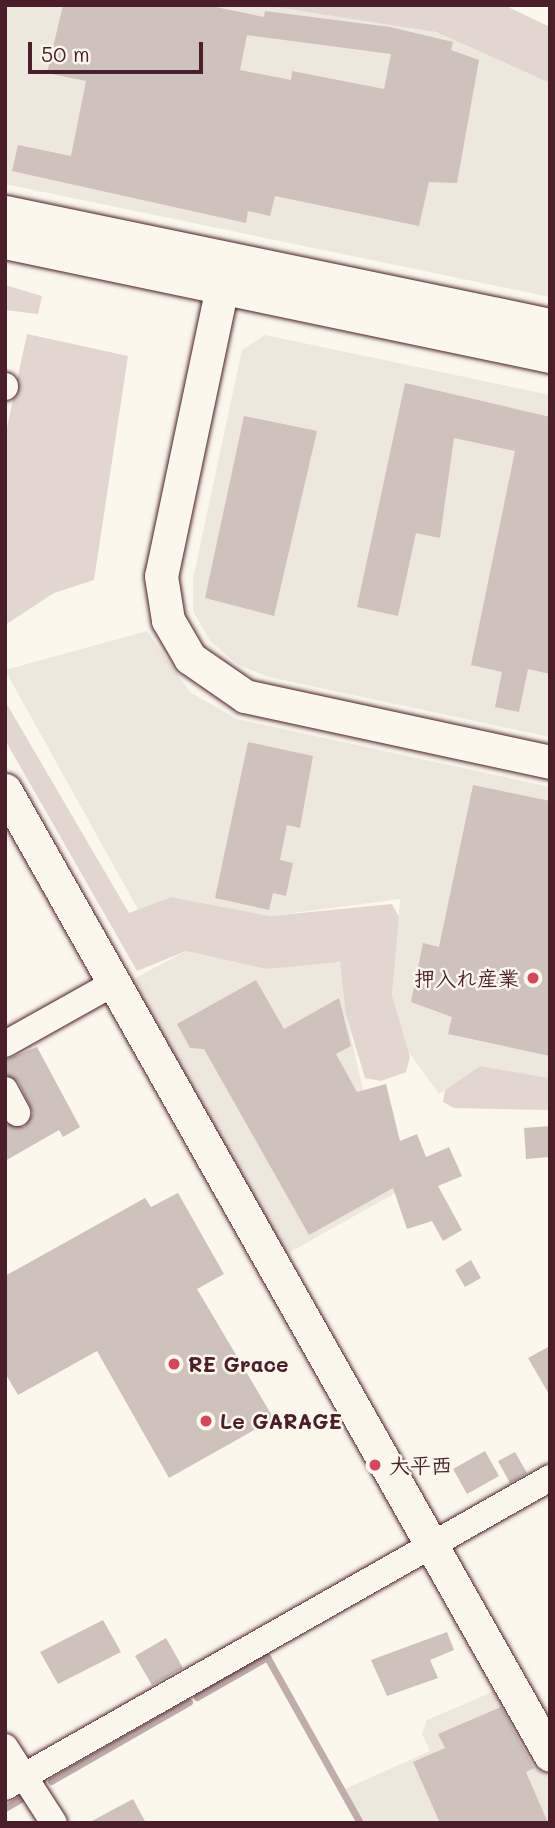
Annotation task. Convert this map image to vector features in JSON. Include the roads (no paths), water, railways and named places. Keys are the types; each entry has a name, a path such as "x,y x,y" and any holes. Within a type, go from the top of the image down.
{"street":[{"path":"5,212 550,326"},
{"path":"5,242 550,356"},
{"path":"222,287 161,576 168,620 184,649 206,674 245,696 550,762"},
{"path":"5,790 550,1755"},
{"path":"5,1044 114,983"},
{"path":"17,1782 550,1478"},
{"path":"5,1747 17,1782 54,1823"}],"waterway":[{"path":"197,1697 267,1657 360,1823"},
{"path":"51,1781 189,1702"},
{"path":"5,1808 24,1797"}],"place":[{"name":"押入れ産業","path":"533,978"},
{"name":"RE Grace","path":"174,1364"},
{"name":"Le GARAGE","path":"206,1421"},
{"name":"大平西","path":"375,1465"}]}
